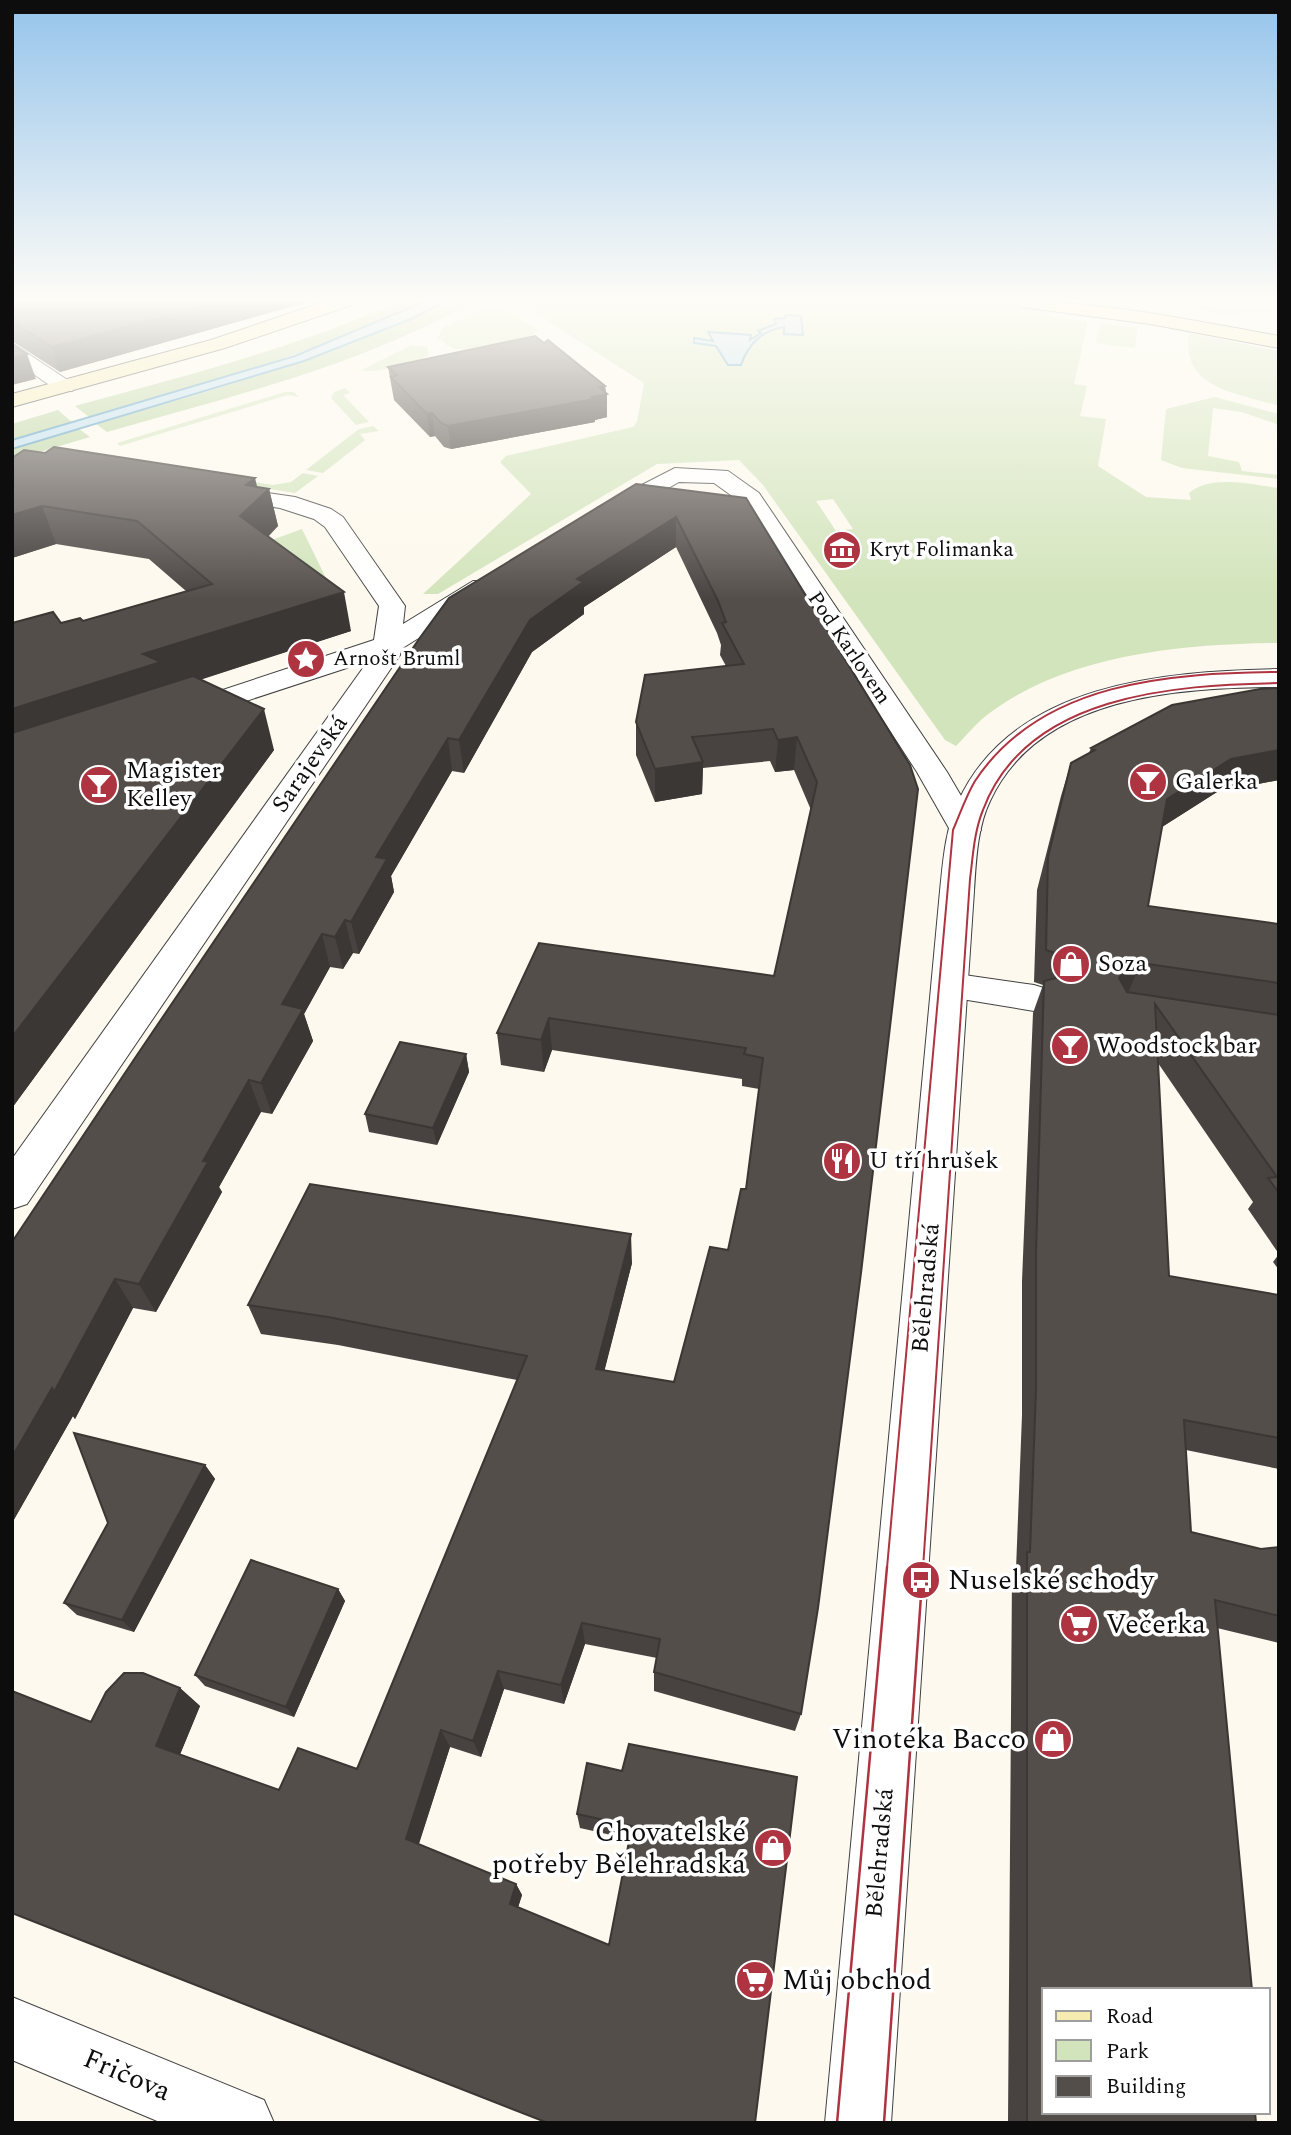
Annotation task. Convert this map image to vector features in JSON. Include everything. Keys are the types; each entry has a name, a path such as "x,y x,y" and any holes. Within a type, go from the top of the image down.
{"street":[{"name":"Pod Karlovem","path":"583,527 675,475 720,476 751,498 932,772 965,830"},
{"path":"198,489 302,506 322,512 334,522 392,606 388,645"},
{"path":"163,719 388,645 505,573"},
{"name":"Sarajevská","path":"12,1192 386,655 388,645"},
{"path":"1023,740 1075,698 1124,675 1194,661 1279,654"},
{"name":"Bělehradská","path":"858,2123 965,830 974,801 989,775 1023,740 1071,711 1126,692 1191,681 1279,678"},
{"path":"950,986 1034,998"},
{"name":"Fričova","path":"12,2028 241,2123"}],"green space":[{"path":"94,401 146,401 89,417 75,406"},
{"path":"174,401 218,401 107,432 96,424"},
{"path":"257,401 269,401 120,446 117,443"},
{"path":"333,401 348,401 369,422 356,425"},
{"path":"641,401 1084,401 1080,416 1106,419 1098,466 1146,497 1191,500 1189,493 1198,487 1220,482 1279,488 1279,643 1167,650 1092,665 1022,692 986,716 956,746 945,740 763,485 739,460 657,464 438,594 423,594 531,494 500,462 506,456 633,427 637,422","holes":["833,499 853,529 836,531 816,501"]},
{"path":"1200,401 1229,401 1279,414 1279,425 1242,412 1213,408 1208,456 1239,462 1242,471 1279,475 1279,479 1182,468 1161,460 1166,409"},
{"path":"1260,401 1279,401 1279,406"},
{"path":"58,410 72,422 12,440 12,424"},
{"path":"373,426 379,431 360,434 365,440 323,473 306,470 359,429"},
{"path":"79,429 90,437 12,460 12,449"},
{"path":"185,471 273,485 291,482 303,473 318,476 295,493 180,475"},
{"path":"302,529 343,613 244,550"}],"water":[{"path":"145,401 172,401 12,449 12,440"}],"building":[{"path":"414,401 585,401 448,426 432,413 427,414"},
{"path":"54,447 255,478 246,485 269,489 240,516 344,592 143,654 161,662 12,709 12,623 53,612 61,623 80,618 83,621 212,584 137,521 42,506 12,515 12,458 24,450 45,453"},
{"path":"636,484 746,498 910,765 918,789 861,1273 818,1608 801,1714 654,1672 660,1639 582,1623 561,1685 498,1671 473,1741 441,1730 406,1839 516,1884 510,1904 609,1945 632,1826 577,1814 587,1763 622,1771 629,1744 797,1777 755,2123 548,2123 12,1913 12,1691 91,1722 106,1692 124,1673 143,1673 180,1688 156,1746 279,1790 298,1748 357,1769 527,1356 328,1317 248,1305 310,1184 631,1234 596,1369 674,1382 710,1247 728,1250 741,1189 746,1189 763,1058 744,1054 746,1048 549,1018 541,1040 497,1033 539,943 774,976 817,782 797,737 778,740 773,729 692,737 703,762 655,769 636,722 645,675 744,664 722,623 726,622 718,601 676,517 577,579 583,582 530,620 459,740 448,738 376,857 387,859 351,922 345,920 335,937 322,934 282,1004 303,1009 261,1083 249,1080 203,1161 208,1162 139,1284 115,1279 54,1392 52,1388 12,1457 12,1242 449,598"},
{"path":"193,676 264,709 12,1037 12,733"},
{"path":"1279,688 1279,750 1231,759 1167,799 1148,906 1279,924 1279,983 1141,963 1127,967 1119,978 1127,992 1279,1015 1279,1193 1268,1178 1277,1177 1155,1004 1169,1276 1279,1295 1279,1438 1184,1420 1191,1532 1261,1549 1279,1547 1279,1616 1215,1600 1252,1988 1042,1988 1042,2114 1255,2114 1256,2123 1027,2123 1027,1552 1030,1552 1036,1389 1036,1251 1044,981 1060,977 1066,967 1061,955 1046,950 1048,857 1071,763 1095,750 1091,748 1172,705"},
{"path":"400,1042 466,1054 433,1128 365,1114"},
{"path":"74,1433 205,1465 122,1620 64,1603 108,1523"},
{"path":"251,1560 338,1589 286,1707 195,1675"}],"tram line":[{"path":"887,1568 953,830 966,799 975,781 1003,748 1035,722 1072,703 1111,689 1153,681 1195,675 1279,672"},
{"path":"923,1568 970,879 976,835 983,810 1004,771 1033,742 1068,719 1108,704 1151,693 1195,687 1279,683"},
{"path":"837,2123 887,1567"},
{"path":"884,2123 923,1567"}],"place":[{"name":"Kryt Folimanka","path":"842,550"},
{"name":"Arnošt Bruml","path":"306,659"},
{"name":"Galerka","path":"1148,782"},
{"name":"Magister Kelley","path":"99,785"},
{"name":"Soza","path":"1071,964"},
{"name":"Woodstock bar","path":"1070,1046"},
{"name":"U tří hrušek","path":"842,1161"},
{"name":"Nuselské schody","path":"921,1580"},
{"name":"Večerka","path":"1079,1624"},
{"name":"Vinotéka Bacco","path":"1053,1739"},
{"name":"Chovatelské potřeby Bělehradská","path":"773,1848"},
{"name":"Můj obchod","path":"755,1980"}]}
